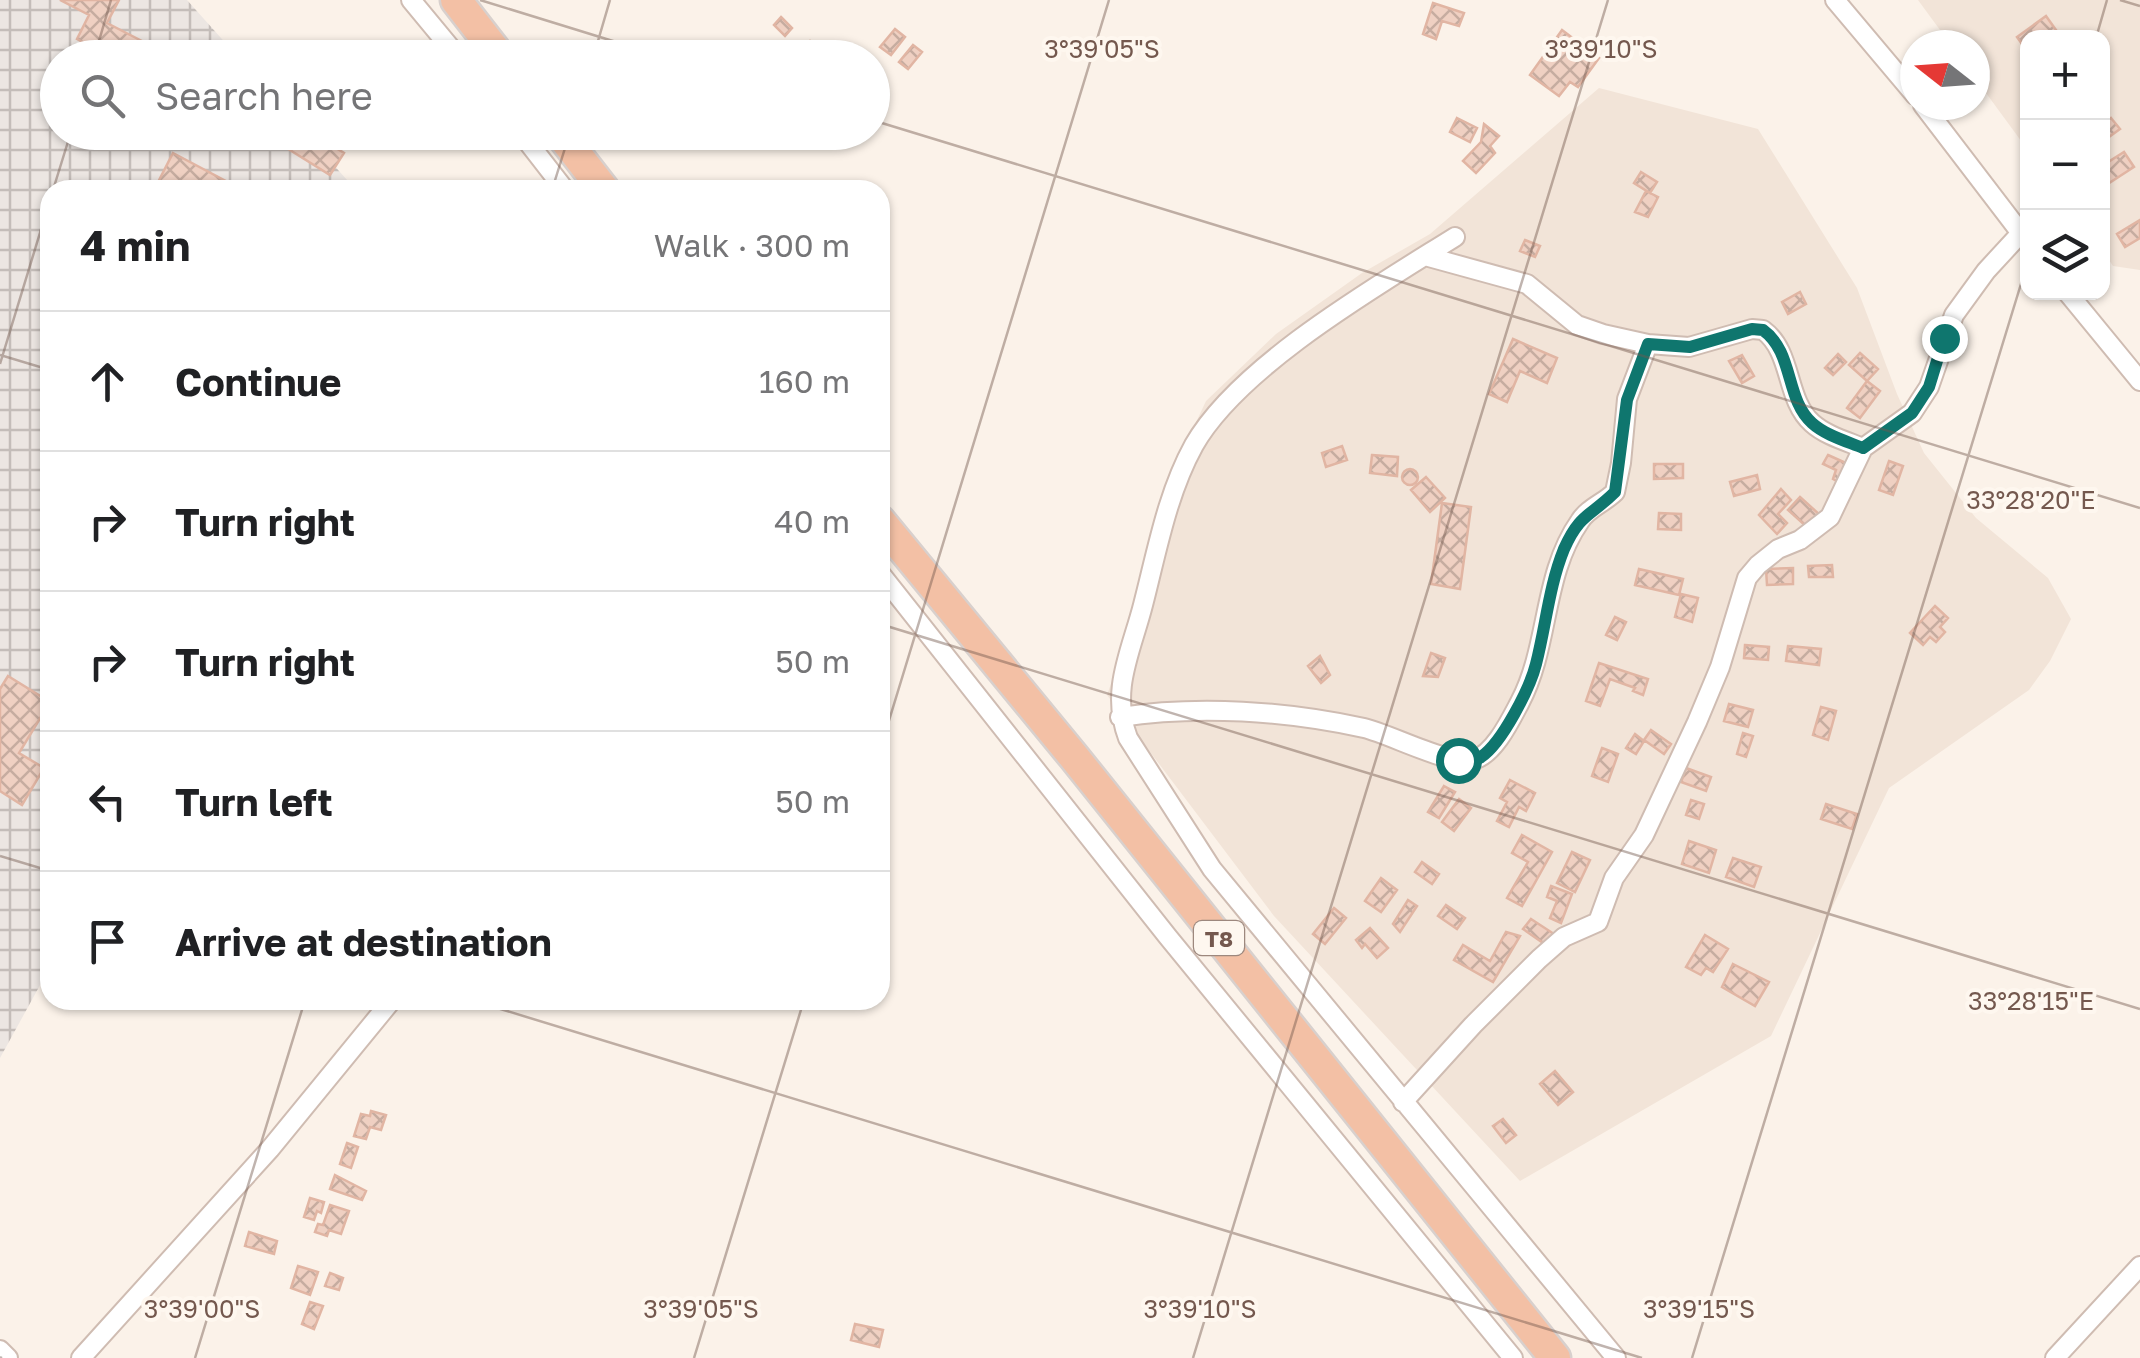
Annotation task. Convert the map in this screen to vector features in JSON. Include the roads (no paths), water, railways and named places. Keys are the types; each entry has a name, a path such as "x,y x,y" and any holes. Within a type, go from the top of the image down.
{"highway":[{"path":"456,0 487,40"},
{"path":"573,150 596,180"},
{"name":"T8","path":"890,532 1555,1358"}],"street":[{"path":"411,0 444,40"},
{"path":"1835,0 1900,77"},
{"path":"1934,120 2020,233"},
{"path":"534,150 556,180"},
{"path":"1455,237 1284,352 1208,423 1193,448 1167,512 1124,672 1120,717 1128,738 1212,869 1616,1358"},
{"path":"1403,1102 1472,1025 1540,959 1564,937 1598,922 1614,878 1644,835 1697,722 1720,667 1747,578 1778,549 1800,540 1830,517 1863,448 1912,413 1929,387 1954,315 1986,270 2020,241"},
{"path":"1425,256 1528,284 1577,326 1648,344 1690,347 1752,329 1763,330 1781,354 1799,408 1814,425 1863,448"},
{"path":"2074,300 2140,381"},
{"path":"1120,717 1197,712 1317,719 1369,729 1458,760 1479,759 1494,745 1536,666 1547,605 1564,550 1582,517 1615,492 1627,400 1648,344"},
{"path":"890,586 1168,938 1512,1358"},
{"path":"81,1358 270,1149 384,1010"},
{"path":"2055,1358 2140,1266"},
{"path":"2070,1342 2084,1358"},
{"path":"0,1350 8,1358"}]}
